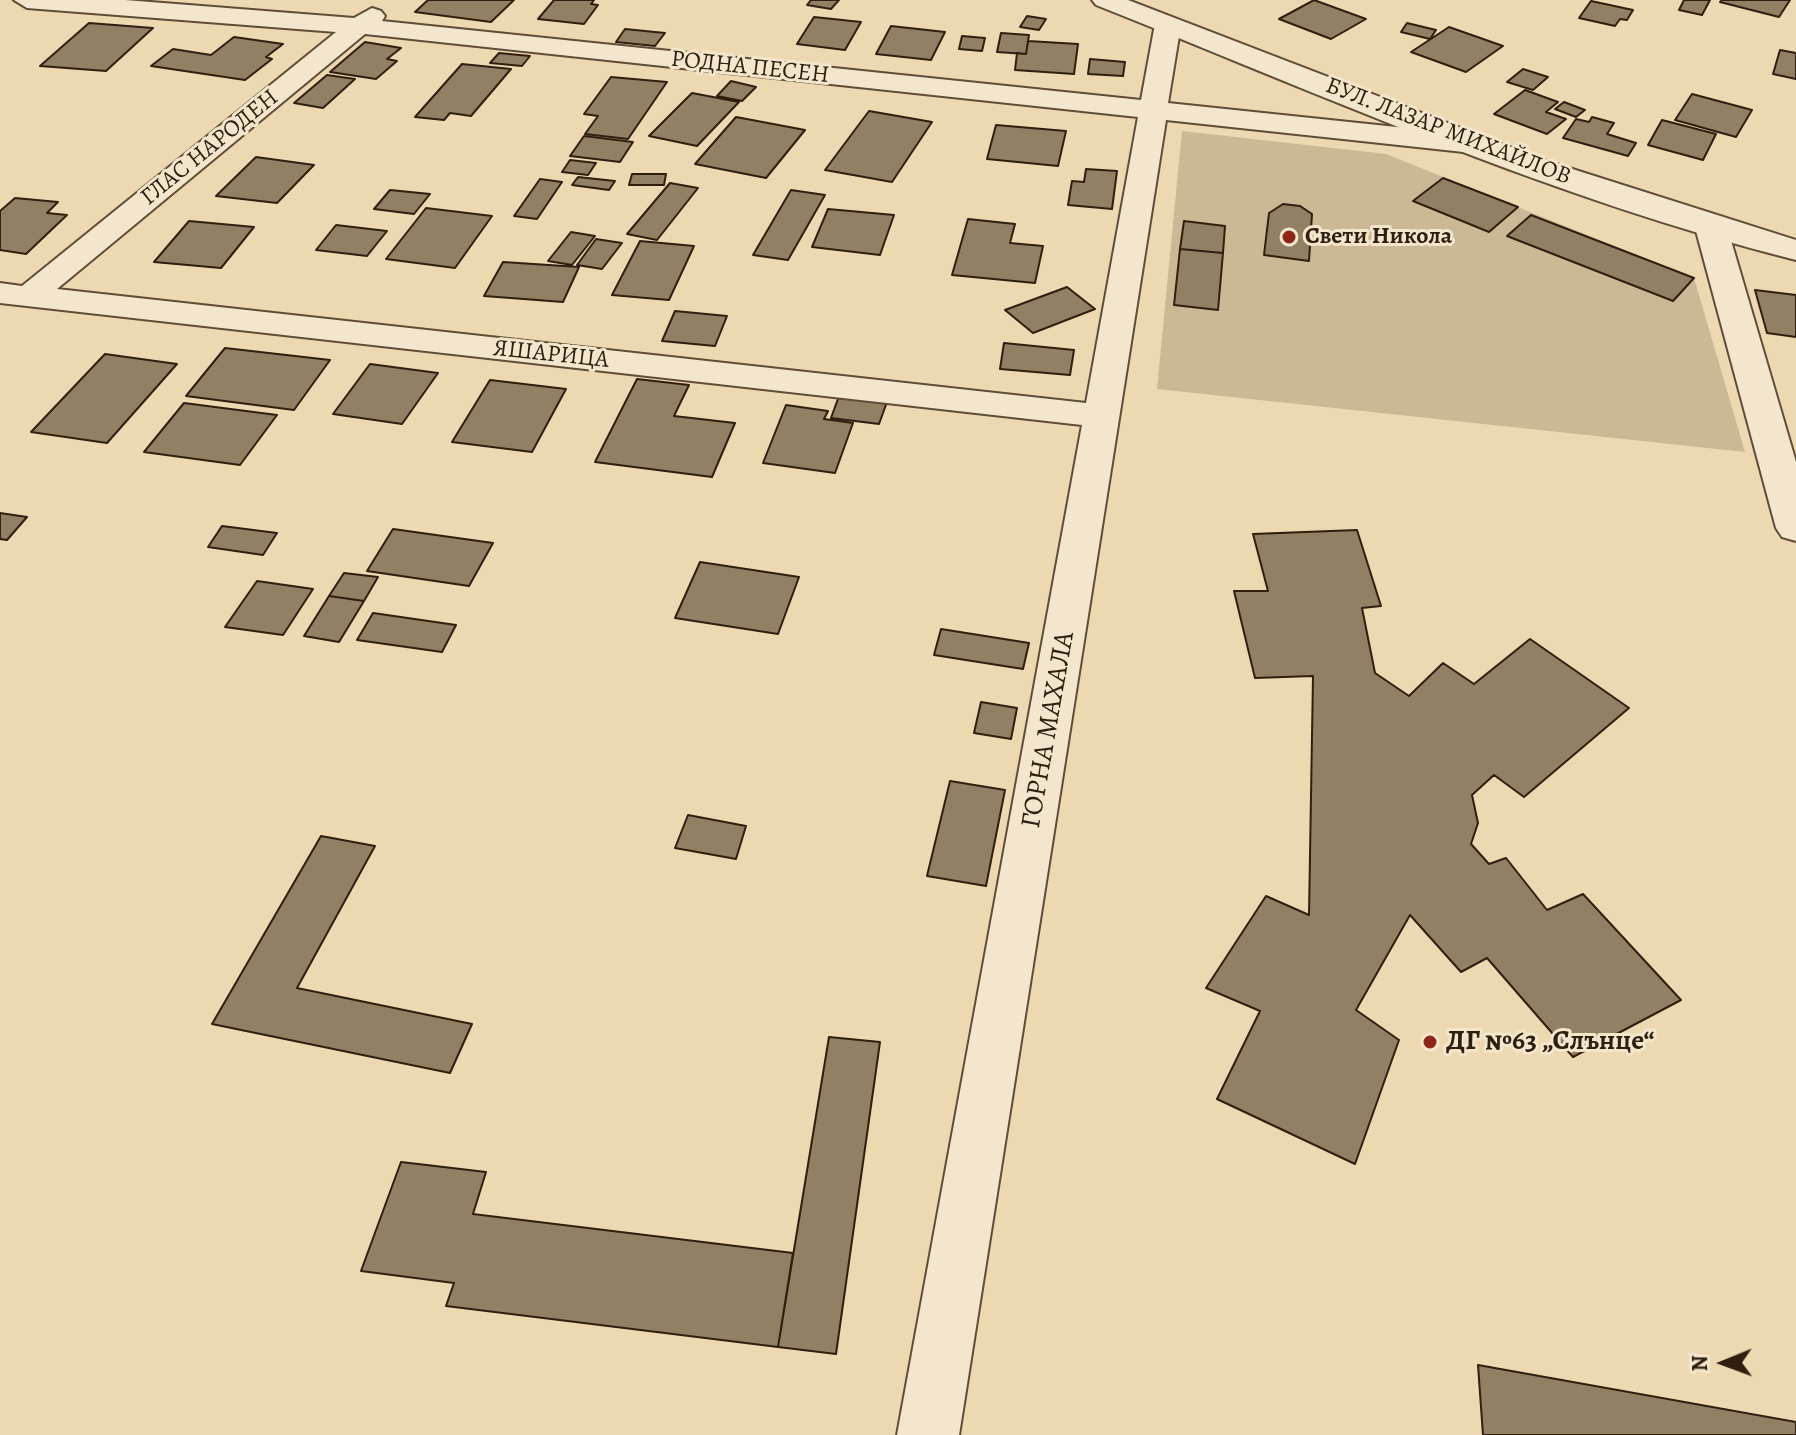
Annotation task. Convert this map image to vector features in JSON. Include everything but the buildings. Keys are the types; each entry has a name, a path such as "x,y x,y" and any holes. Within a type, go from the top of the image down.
{"street":[{"name":"РОДНА ПЕСЕН","path":"27,0 360,26 1473,144"},
{"name":"ГЛАС НАРОДЕН","path":"14,295 392,0"},
{"name":"БУЛ. ЛАЗАР МИХАЙЛОВ","path":"1105,0 1473,144 1711,227 1796,250"},
{"name":"ГОРНА МАХАЛА","path":"928,1435 1168,24"},
{"path":"1711,227 1796,528"},
{"name":"ЯШАРИЦА","path":"14,295 1103,416"}],"shaded area":[{"path":"1182,131 1386,154 1694,278 1745,452 1157,389"}],"place":[{"name":"Свети Никола","path":"1289,237"},
{"name":"ДГ №63 „Слънце“","path":"1430,1042"}]}
